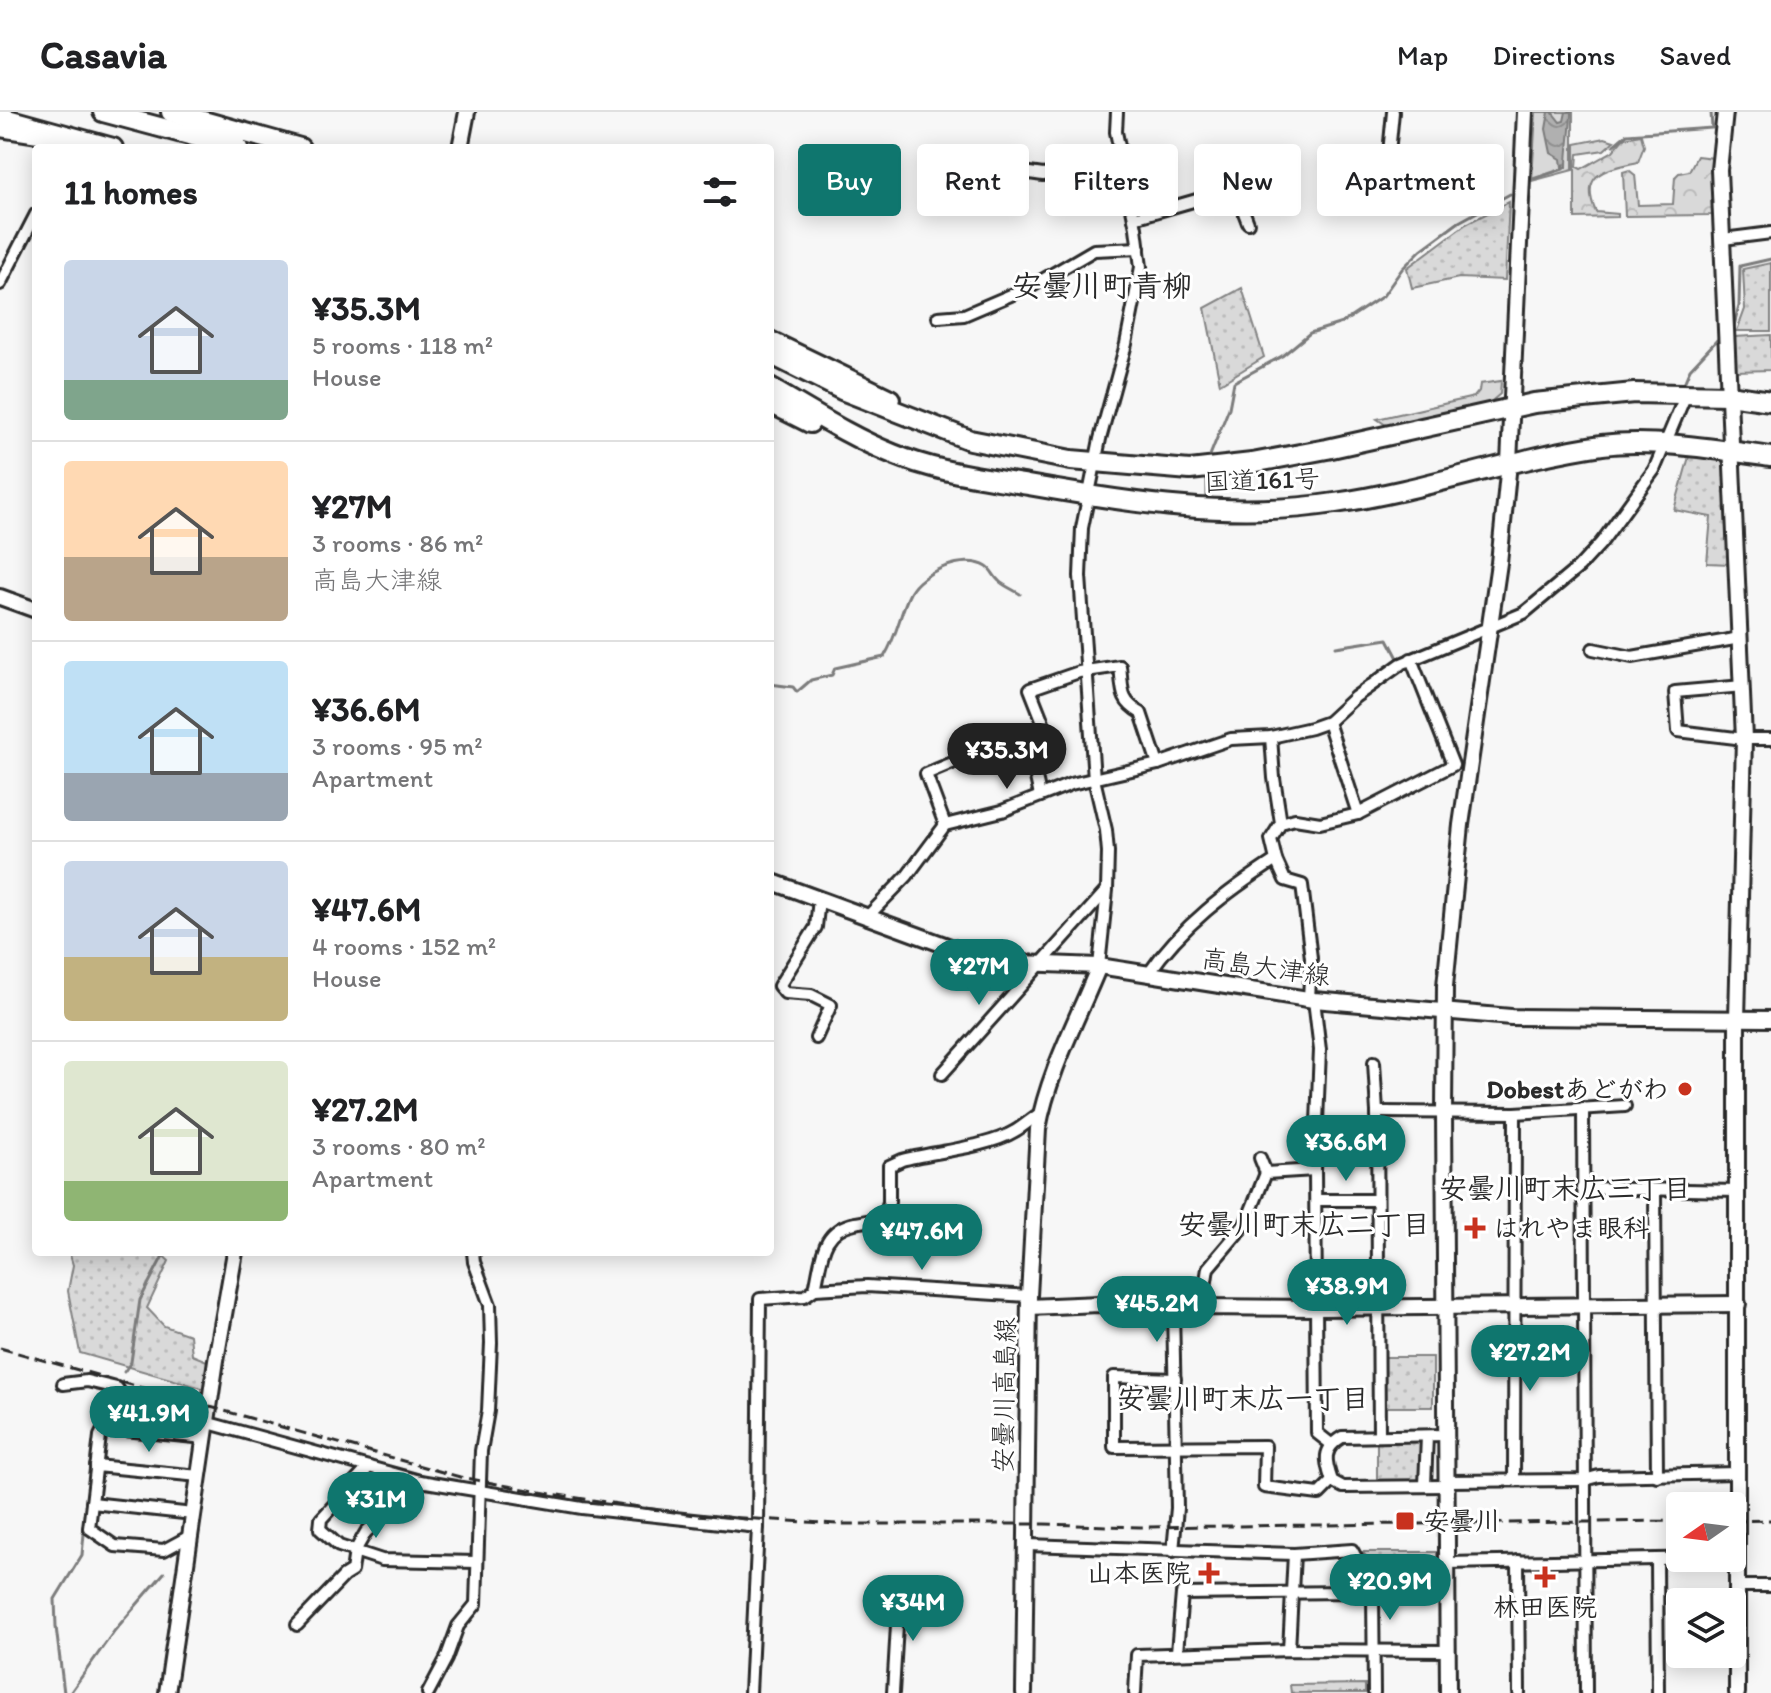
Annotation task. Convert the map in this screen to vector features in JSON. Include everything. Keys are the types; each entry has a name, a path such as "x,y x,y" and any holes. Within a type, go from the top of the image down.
{"highway":[{"path":"103,112 223,144"},
{"path":"171,112 286,144"},
{"path":"0,117 96,144"},
{"path":"774,343 937,423 943,432"},
{"name":"国道161号","path":"774,356 842,390 943,432 1011,449 1097,463 1190,470 1252,463 1513,407 1614,394 1728,395 1771,401"},
{"name":"国道161号","path":"774,390 891,453 946,471 1088,496 1219,511 1284,510 1368,498 1509,463 1604,445 1664,446 1771,457"},
{"path":"774,405 827,432 891,453"}],"street":[{"path":"461,144 467,112"},
{"path":"1117,112 1118,144"},
{"path":"1390,144 1393,112"},
{"path":"1448,1693 1444,1010 1461,825 1490,627 1509,463 1525,112"},
{"path":"1725,112 1719,170 1744,739 1737,1019 1736,1492"},
{"path":"0,131 55,140 73,138"},
{"path":"1099,966 1107,890 1106,830 1094,779 1080,576 1082,528 1100,439 1135,304 1141,267 1134,218 1235,189 1248,223"},
{"path":"0,284 32,222"},
{"path":"1723,239 1771,233"},
{"path":"938,317 964,315 1032,286 1094,250 1139,248"},
{"path":"867,917 907,876 945,825 1002,811 1094,779 1158,764 1231,739 1294,734 1328,722 1355,697 1411,659 1524,613 1579,567 1636,497 1654,470 1686,394"},
{"path":"0,597 32,609"},
{"path":"1593,649 1632,657 1740,638"},
{"path":"1281,823 1295,819 1320,823 1358,814 1453,765 1411,659"},
{"path":"1040,796 1035,773 1043,722 1030,689 1056,678 1120,666 1124,699 1127,705 1141,713 1158,764"},
{"path":"1743,686 1675,692 1678,731 1771,739"},
{"path":"1328,722 1358,814"},
{"path":"1271,737 1281,823 1271,839 1285,880 1302,885 1311,958 1312,1000 1320,1050 1315,1170 1317,1433 1331,1444"},
{"path":"945,825 926,774 969,756"},
{"path":"1149,973 1187,929 1218,901 1276,860"},
{"name":"高島大津線","path":"774,882 991,962 1099,966 1312,1000 1511,1017 1771,1019"},
{"path":"942,1074 1107,890"},
{"path":"816,1038 831,1005 811,995 785,993 779,986 816,927 819,899"},
{"name":"安曇川高島線","path":"1024,1693 1029,1301 1036,1158 1041,1113 1099,966"},
{"path":"1374,1062 1379,1436"},
{"path":"1377,1112 1515,1113 1625,1106"},
{"path":"1583,1108 1586,1693"},
{"path":"815,1289 827,1241 833,1231 885,1214 889,1202 889,1166 1016,1131 1023,1123 1041,1113"},
{"path":"1514,1480 1512,1306 1515,1113"},
{"path":"1202,1307 1208,1268 1246,1223 1266,1173 1260,1158"},
{"path":"1266,1173 1315,1170"},
{"path":"1582,1188 1738,1191"},
{"path":"1655,1191 1657,1476"},
{"path":"1317,1200 1376,1200"},
{"path":"167,1693 234,1256"},
{"path":"428,1693 446,1659 458,1626 476,1604 481,1451 488,1411 490,1305 473,1256"},
{"path":"750,1693 758,1527 760,1299 805,1296 815,1289 894,1286 1029,1301 1173,1309 1738,1304"},
{"path":"1173,1309 1177,1508 1173,1551"},
{"path":"1175,1379 1114,1377 1114,1447 1265,1446 1264,1487 1319,1494 1332,1481"},
{"path":"63,1384 87,1381 117,1388 125,1400 420,1481 582,1508 758,1527"},
{"path":"190,1536 164,1550 115,1546 89,1528 100,1436 104,1428 205,1438"},
{"path":"1446,1435 1342,1437 1327,1451 1327,1467 1332,1481 1343,1487 1737,1473"},
{"path":"1425,1485 1427,1436"},
{"path":"96,1466 199,1476"},
{"path":"369,1467 321,1519 320,1529 339,1546 382,1560 477,1562"},
{"path":"297,1625 352,1571 355,1551 366,1532 420,1481"},
{"path":"92,1503 193,1514"},
{"path":"1027,1545 1294,1554 1352,1550 1362,1566 1383,1585 1448,1590"},
{"path":"1289,1650 1294,1554"},
{"path":"1657,1559 1658,1693"},
{"path":"1447,1563 1666,1559"},
{"path":"1518,1561 1519,1693"},
{"path":"1347,1592 1359,1582 1362,1566"},
{"path":"1736,1572 1737,1693"},
{"path":"1738,1586 1771,1586"},
{"path":"1177,1652 1182,1594 1373,1594 1448,1590"},
{"path":"893,1693 899,1591"},
{"path":"1373,1594 1374,1693"},
{"path":"1135,1693 1137,1655 1289,1650 1448,1651"}],"green space":[{"path":"1536,112 1573,112 1573,170 1532,181"},
{"path":"1641,135 1644,146 1638,162 1607,170 1593,180 1591,199 1596,212 1618,214 1618,217 1575,218 1575,144 1605,138 1614,141 1604,150 1578,154 1577,167 1581,169 1613,151 1624,138"},
{"path":"1697,156 1713,158 1712,215 1625,216 1623,172 1629,170 1635,175 1638,205 1673,204 1675,177 1689,171"},
{"path":"1509,202 1505,280 1459,278 1412,288 1407,268 1466,224 1482,216 1504,216 1504,205"},
{"path":"1771,263 1771,331 1737,331 1745,309 1743,269"},
{"path":"1242,288 1264,357 1220,384 1205,308"},
{"path":"1771,335 1771,370 1735,371 1734,337"},
{"path":"1501,381 1500,394 1486,406 1386,425 1377,419 1474,397 1480,384"},
{"path":"1690,453 1724,457 1730,564 1707,563 1711,517 1674,510"},
{"path":"70,1256 163,1256 169,1261 147,1308 164,1326 190,1335 192,1355 212,1363 205,1389 80,1353 68,1291 73,1265"},
{"path":"1381,1357 1433,1357 1433,1407 1382,1407"},
{"path":"1377,1442 1422,1442 1422,1480 1377,1480"},
{"path":"1362,1552 1437,1552 1437,1577 1387,1577"},
{"path":"1365,1684 1365,1693 1291,1693 1290,1685"}],"water":[{"path":"1549,112 1560,122 1564,121 1566,112 1571,112 1567,167 1562,167 1561,159 1551,153 1546,129"}],"waterway":[{"path":"1614,145 1627,134 1712,128 1711,112"},
{"path":"1533,179 1563,169 1564,165"},
{"path":"1209,458 1229,408 1234,382 1282,356 1310,333 1342,323 1383,296 1402,269 1421,250 1459,222 1510,194"},
{"path":"1733,330 1739,306 1740,266 1771,259"},
{"path":"1685,381 1690,369 1717,340"},
{"path":"1671,416 1678,400"},
{"path":"1638,483 1655,456"},
{"path":"1207,474 1207,498"},
{"path":"1571,568 1610,522"},
{"path":"774,685 793,687 797,692 811,680 832,675 835,668 884,657 910,593 924,578 944,567 978,563 987,567 1001,583 1020,594"},
{"path":"1514,612 1537,595"},
{"path":"1409,655 1479,625"},
{"path":"1336,647 1388,639 1399,660"},
{"path":"124,1372 131,1362 140,1300 163,1256"},
{"path":"97,1430 101,1406 111,1391"},
{"path":"64,1693 55,1599 82,1555 86,1513"},
{"path":"70,1693 115,1630 164,1573"}],"railway":[{"path":"0,1348 460,1477 694,1515 837,1524 1140,1527 1666,1521"},
{"path":"1746,1521 1771,1520"}],"place":[{"name":"Dobestあどがわ","path":"1685,1089"},
{"name":"はれやま眼科","path":"1475,1228"},
{"name":"安曇川","path":"1405,1521"},
{"name":"山本医院","path":"1209,1573"},
{"name":"林田医院","path":"1545,1577"}],"district":[{"name":"安曇川町青柳","path":"1102,286"},
{"name":"安曇川町末広三丁目","path":"1565,1188"},
{"name":"安曇川町末広二丁目","path":"1304,1224"},
{"name":"安曇川町末広一丁目","path":"1243,1398"}]}
